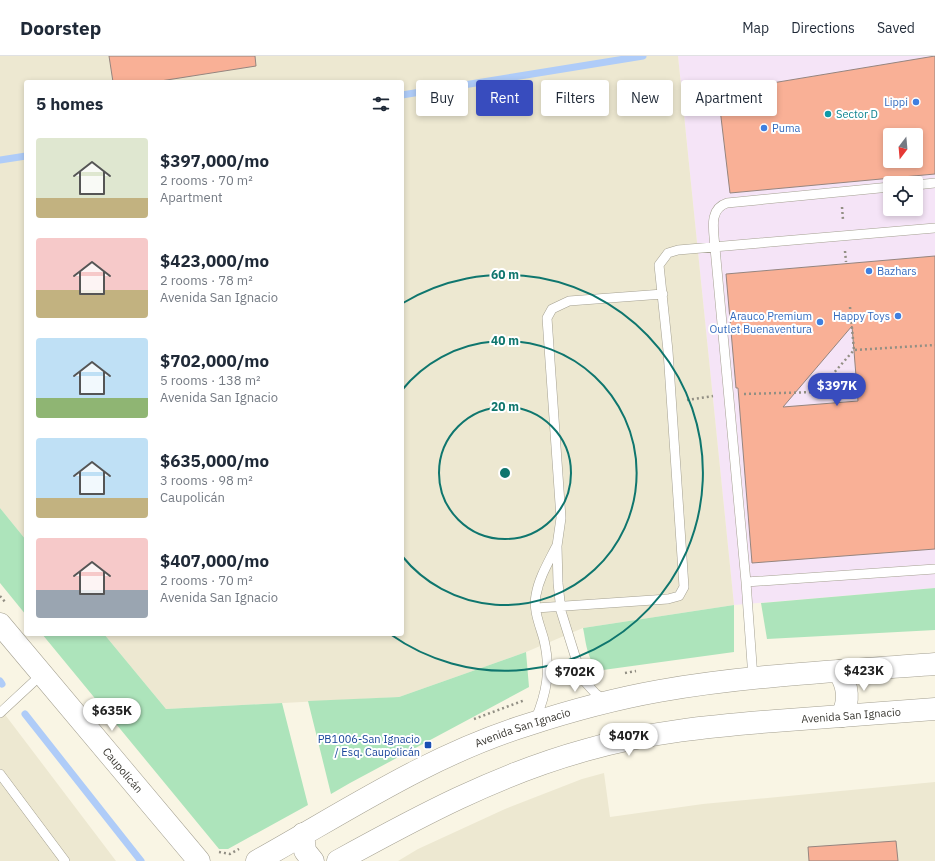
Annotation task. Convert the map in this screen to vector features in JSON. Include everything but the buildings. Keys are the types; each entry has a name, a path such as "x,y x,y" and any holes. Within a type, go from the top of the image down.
{"main road":[{"name":"Caupolicán","path":"0,624 199,861"},
{"name":"Avenida San Ignacio","path":"257,861 363,799 450,756 488,739 534,722 608,701 660,691 839,671 935,664"},
{"path":"839,671 847,691 846,705 842,716"},
{"name":"Avenida San Ignacio","path":"338,861 428,812 480,788 529,768 587,750 660,734 708,727 935,708"},
{"path":"303,834 305,851 312,861"}],"lane":[{"path":"923,184 935,183"},
{"path":"753,680 746,582 715,248 714,214 717,208 726,203 883,188"},
{"path":"536,608 668,599 678,596 684,587 672,402 663,294 659,265 668,253 678,250 935,228"},
{"path":"608,701 596,694 586,683 576,659 561,606 558,583 557,546 561,518 547,318 552,309 569,301 663,294"},
{"path":"534,722 543,701 548,680 545,648 536,608 536,596 540,580 557,546"},
{"path":"746,582 935,569"},
{"path":"0,713 42,674"},
{"path":"0,774 65,861"}],"path":[{"path":"850,307 854,350"},
{"path":"672,402 728,394 817,392 854,350 935,345"}],"shaded area":[{"path":"0,56 678,56 681,85 681,116 684,116 734,605 583,628 526,652 399,697 166,709 106,636 404,636 404,80 24,80 24,538 0,508"},
{"name":"Arauco Premium Outlet Buenaventura","path":"678,56 935,56 935,588 734,605 684,116 777,116 777,80 681,80 681,85"},
{"path":"0,708 116,861 0,861"},
{"path":"604,773 610,817 703,804 935,782 935,861 398,861 418,849 505,809 582,779"}],"green space":[{"path":"0,508 24,538 24,613 0,583"},
{"path":"935,588 935,630 767,639 761,603"},
{"path":"734,605 734,652 603,670 594,664 590,658 586,646 583,628"},
{"path":"44,636 106,636 166,709 282,703 308,805 228,849 219,849"},
{"path":"526,652 529,687 331,794 308,701 399,697"}],"waterway":[{"path":"404,95 643,56"},
{"path":"0,160 24,156"},
{"path":"25,714 141,861"}],"place":[{"name":"Lippi","path":"916,102"},
{"name":"Sector D","path":"828,114"},
{"name":"Puma","path":"764,128"},
{"name":"Bazhars","path":"869,271"},
{"name":"Happy Toys","path":"898,316"},
{"name":"Arauco Premium Outlet Buenaventura","path":"820,322"},
{"name":"PB1006-San Ignacio / Esq. Caupolicán","path":"428,745"}]}
